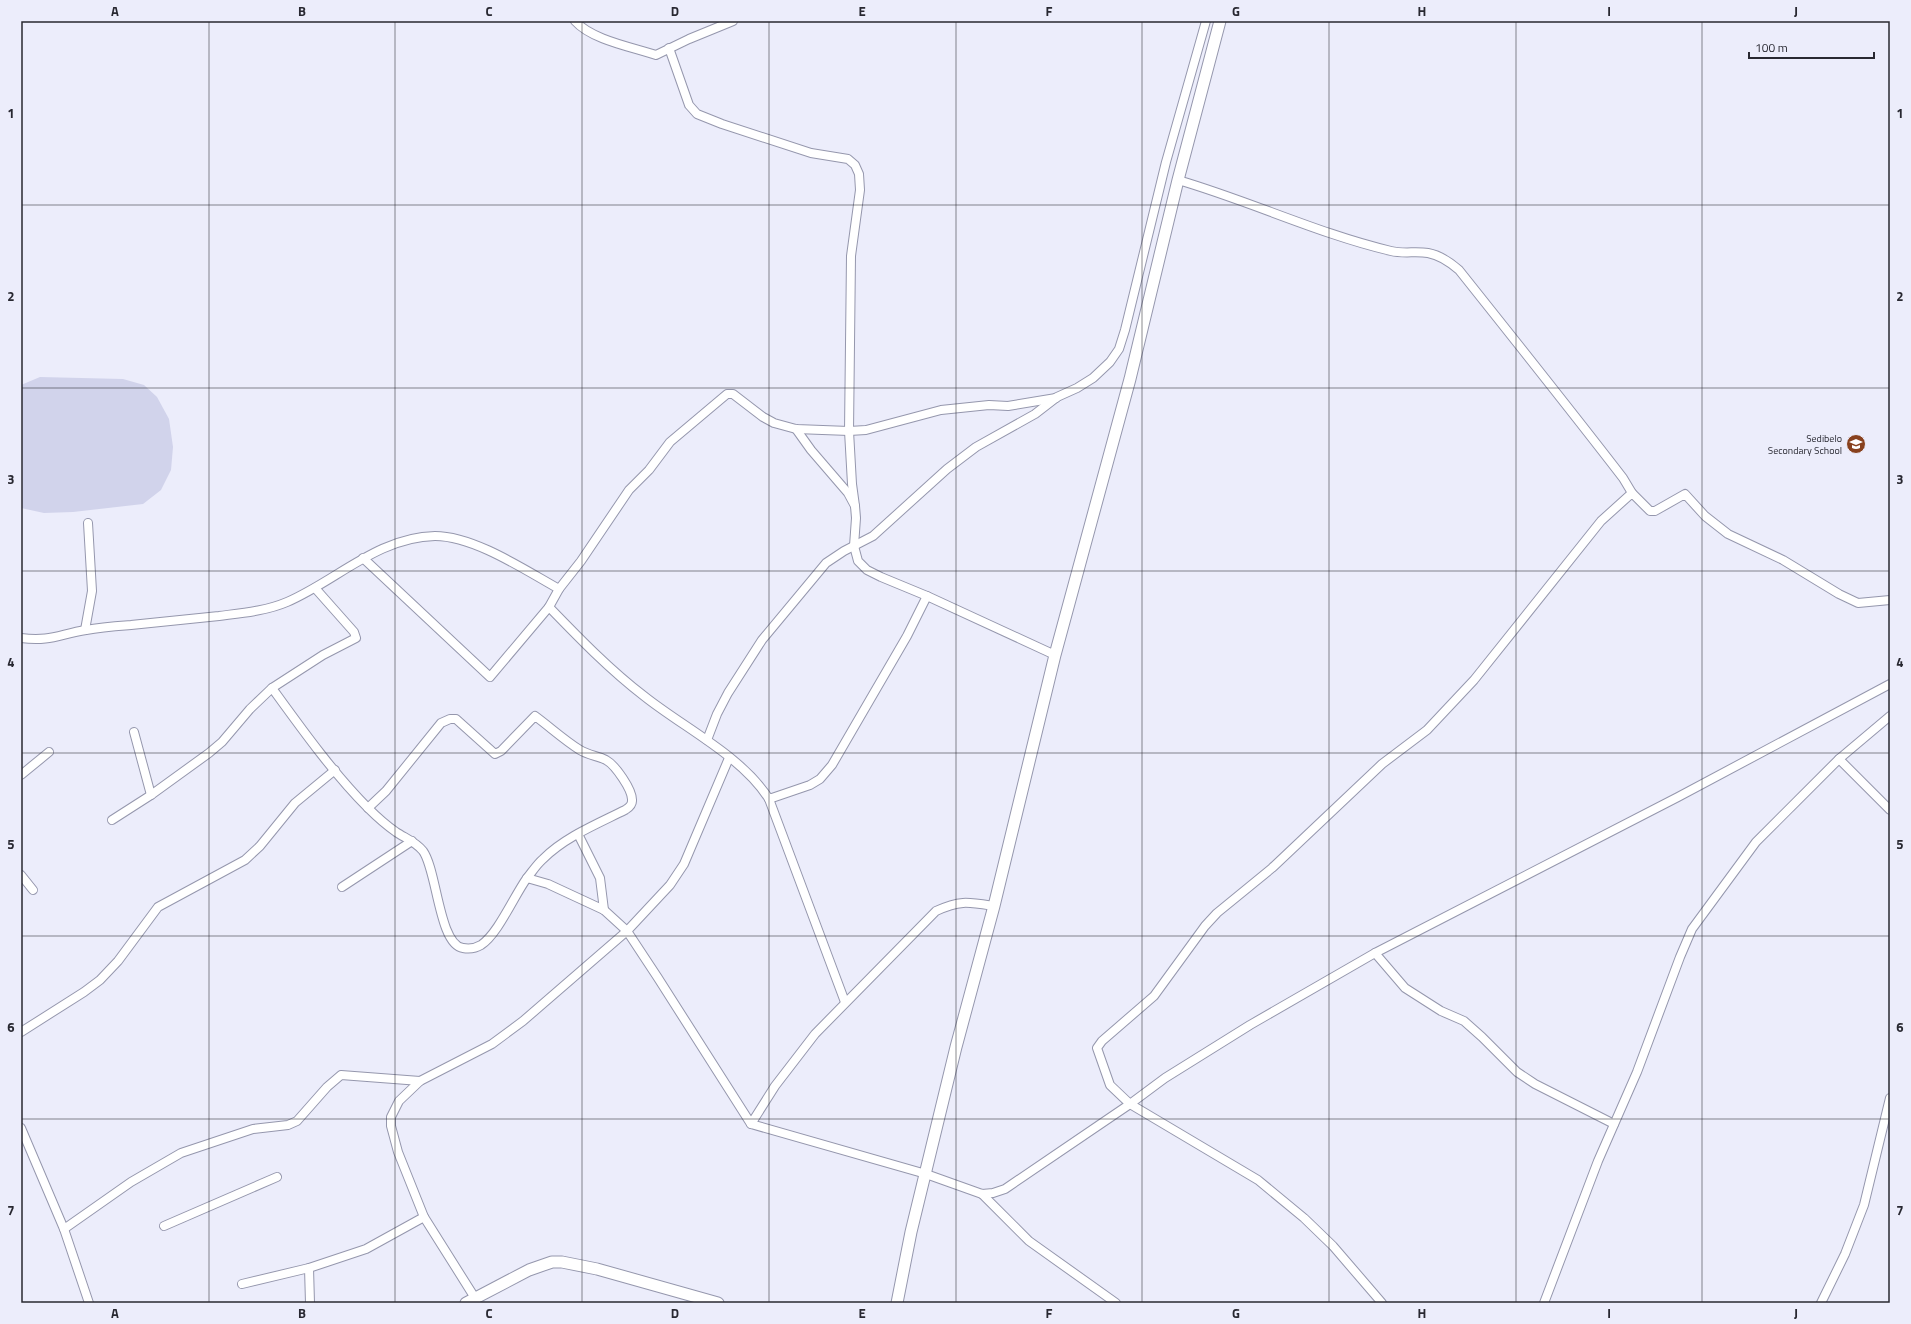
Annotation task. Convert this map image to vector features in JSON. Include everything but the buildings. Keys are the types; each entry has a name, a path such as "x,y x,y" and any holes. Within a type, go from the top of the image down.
{"main road":[{"path":"897,1303 911,1232 956,1046 994,906 1055,655 1130,379 1178,180 1220,21"},
{"path":"471,1301 529,1270 552,1262 562,1262 597,1269 718,1303"}],"street":[{"path":"575,21 581,28 601,37 656,55 733,21"},
{"path":"707,740 717,714 728,693 762,640 826,563 873,536 947,469 976,447 1093,378 1110,362 1119,349 1166,162 1206,21"},
{"path":"670,48 688,105 697,114 722,124 812,153 848,159 855,165 860,190 851,256 849,431 852,484 856,518 854,546 858,561 867,570 1055,655"},
{"path":"1178,180 1218,192 1360,242 1393,252 1428,253 1452,263 1551,385 1623,478 1632,492 1650,511 1655,511 1685,494 1705,516 1728,534 1783,560 1838,594 1858,603 1890,600"},
{"path":"363,558 490,677 549,607 559,589 581,561 629,490 649,470 670,442 727,394 733,394 763,418 774,423 796,428 849,431 880,426 941,410 989,405 1008,406 1057,398"},
{"path":"796,428 811,450 848,493 854,506"},
{"path":"1382,1303 1333,1246 1304,1218 1258,1180 1130,1104 1110,1085 1097,1048 1102,1041 1154,996 1205,926 1217,913 1272,868 1382,764 1427,730 1474,680 1601,520 1632,492"},
{"path":"85,630 92,591 88,523"},
{"path":"21,638 44,640 85,630 252,612 282,604 315,588 363,558 390,545 425,537 447,537 464,541 508,560 559,589"},
{"path":"112,820 151,795 222,742 250,709 272,688 324,655 356,638 315,588"},
{"path":"769,799 810,785 820,779 832,765 907,636 927,596"},
{"path":"549,607 596,654 643,696 707,740 749,774 761,786 769,799 845,1002"},
{"path":"527,878 548,884 604,910 627,932 751,1124 926,1174 982,1194 993,1193 1005,1189 1130,1104 1165,1078 1250,1025 1375,953 1678,797 1890,684"},
{"path":"272,688 335,770 368,808 385,824 422,849 428,859 439,906 448,934 453,944 461,948 471,949 480,946 489,937 527,878 542,860 578,834 630,806 632,800 631,794 614,766 605,760 580,750 535,716 501,751 494,754 456,719 450,719 441,723 386,791 368,808"},
{"path":"1544,1303 1598,1161 1637,1072 1692,929 1756,842 1839,759 1890,716"},
{"path":"134,732 151,795"},
{"path":"21,775 49,752"},
{"path":"471,1301 424,1216 398,1152 391,1126 391,1116 399,1101 420,1081 492,1044 523,1021 627,932 670,885 684,864 729,758"},
{"path":"1839,759 1890,810"},
{"path":"21,1032 84,992 100,980 118,961 158,907 245,860 260,846 295,803 335,770"},
{"path":"578,834 600,878 604,910"},
{"path":"342,887 412,842"},
{"path":"21,875 33,890"},
{"path":"751,1124 775,1086 800,1053 845,1002 936,911 952,903 966,902 994,906"},
{"path":"1375,953 1405,988 1441,1011 1464,1021 1517,1072 1535,1084 1614,1124"},
{"path":"64,1229 131,1182 181,1153 253,1129 288,1125 297,1121 341,1075 420,1081"},
{"path":"1821,1303 1845,1254 1864,1205 1890,1098"},
{"path":"21,1128 64,1229 89,1303"},
{"path":"164,1226 277,1177"},
{"path":"982,1194 1029,1241 1116,1303"},
{"path":"242,1284 309,1268 366,1249 424,1216"},
{"path":"309,1268 310,1303"}],"shaded area":[{"path":"40,377 123,379 144,385 157,397 169,419 173,447 171,470 161,490 143,504 73,512 44,513 21,508 21,385"}],"place":[{"name":"Sedibelo Secondary School","path":"1856,444"}]}
